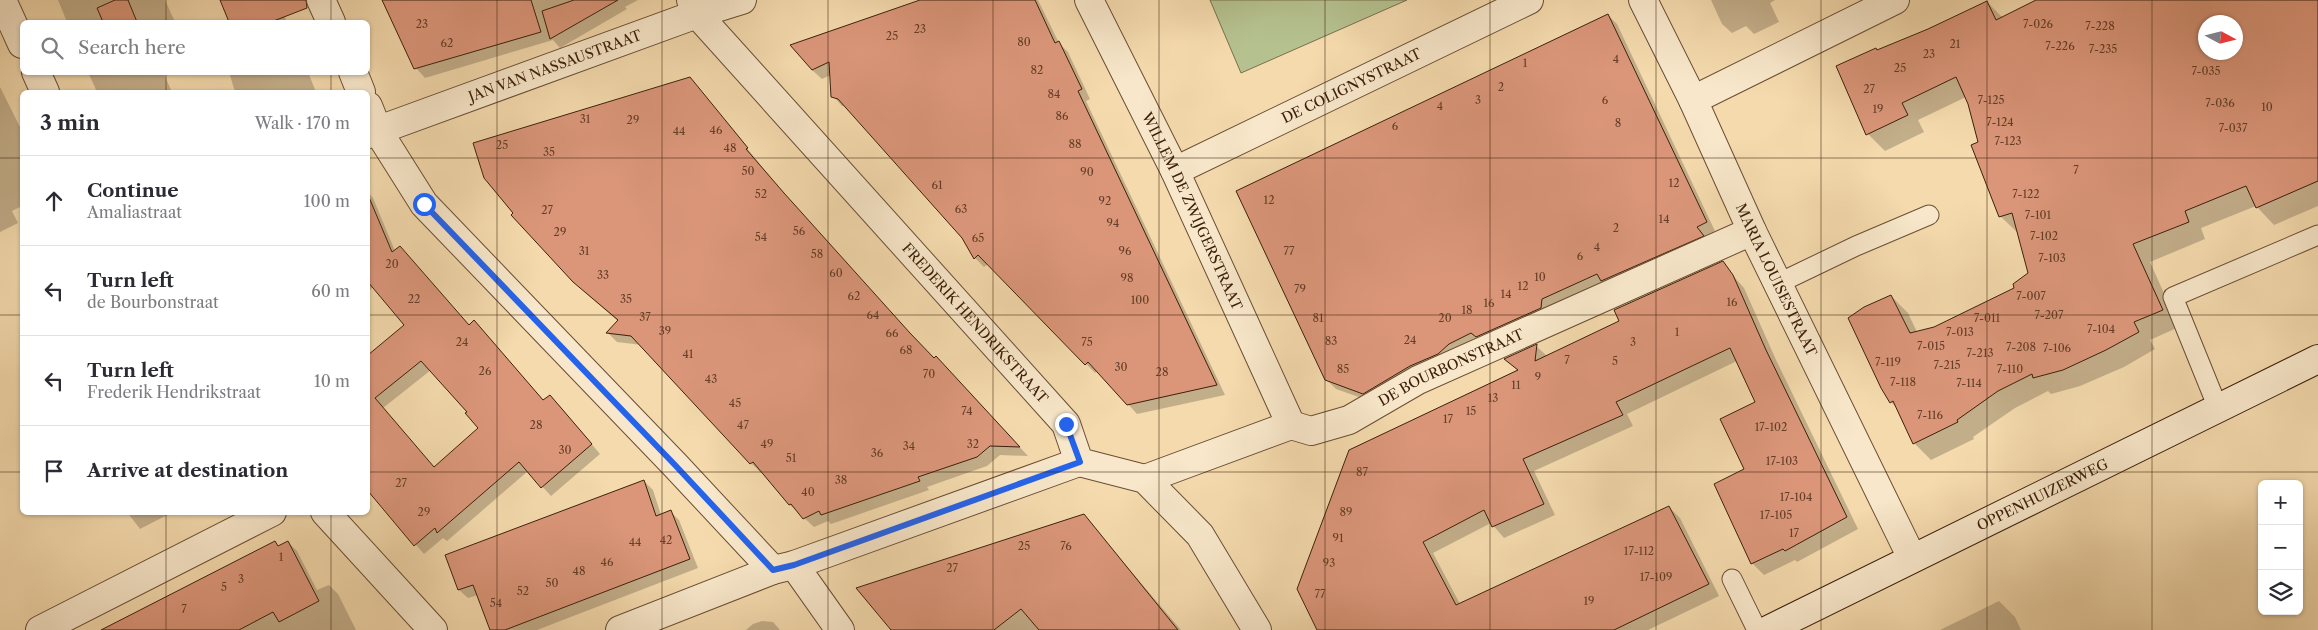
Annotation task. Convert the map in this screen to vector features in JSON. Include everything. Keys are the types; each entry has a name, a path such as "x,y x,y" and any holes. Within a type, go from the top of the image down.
{"street":[{"path":"2,0 20,40"},
{"path":"321,0 330,20"},
{"name":"JAN VAN NASSAUSTRAAT","path":"371,124 694,7 742,0"},
{"name":"WILLEM DE ZWIJGERSTRAAT","path":"1089,0 1175,171 1291,425"},
{"name":"DE COLIGNYSTRAAT","path":"1175,171 1529,0"},
{"name":"MARIA LOUISESTRAAT","path":"1643,0 1693,100 1752,231 1912,558"},
{"path":"1693,100 1895,0"},
{"name":"FREDERIK HENDRIKSTRAAT","path":"694,7 1066,424 1080,462"},
{"path":"37,75 44,90"},
{"path":"354,75 361,90"},
{"path":"371,124 424,204 675,465 784,568 840,630"},
{"name":"DE BOURBONSTRAAT","path":"1291,425 1311,431 1349,420 1418,380 1752,231"},
{"name":"OPPENHUIZERWEG","path":"1768,630 2318,359"},
{"path":"1144,479 1291,425"},
{"path":"620,630 784,568 1080,462 1144,479 1200,535 1257,630"},
{"path":"40,630 266,515"},
{"path":"328,515 433,630"}],"lane":[{"path":"1779,283 1856,246 1929,215"},
{"path":"2218,408 2173,297 2318,235"},
{"path":"1732,579 1757,630"}],"green space":[{"path":"1210,0 1407,0 1241,73"}],"building":[{"path":"115,0 128,0 136,20 102,20 97,8"},
{"path":"220,0 306,0 307,8 276,20 228,20"},
{"path":"382,0 531,0 541,32 414,69"},
{"path":"574,0 618,0 550,39 542,11"},
{"path":"920,0 1035,0 1055,43 1059,41 1082,89 1078,91 1217,385 1127,405 1088,362 1085,365 978,255 974,259 962,238 838,99 831,97 829,62 812,70 790,45"},
{"path":"2036,0 2318,0 2318,181 2256,208 2246,186 2185,211 2189,222 2133,244 2163,310 2134,322 2139,332 2063,370 2033,378 2032,374 1998,391 1957,420 1958,422 1913,444 1893,401 1890,403 1881,388 1848,318 1864,307 1891,295 1910,333 1934,327 2014,288 2013,284 2028,273 2012,213 1999,217 1971,145 1978,142 1968,104 1956,77 1902,103 1908,115 1866,135 1836,66 1876,48 1877,50 1928,29 1987,1 1996,20"},
{"path":"1608,14 1707,222 1697,227 1704,236 1601,281 1597,274 1542,299 1541,308 1476,337 1471,333 1449,344 1438,354 1410,366 1363,394 1325,380 1236,191"},
{"path":"690,77 748,148 746,149 784,193 910,333 934,358 936,356 1020,447 990,446 977,457 918,477 920,481 821,515 819,511 803,519 753,462 750,464 631,336 606,333 618,320 573,282 511,215 513,213 484,178 473,143"},
{"path":"370,200 392,252 400,246 469,325 474,320 543,400 550,395 592,444 541,488 519,462 437,533 435,528 414,546 370,493 370,353 404,325 370,284","holes":["421,361 467,412 465,413 478,428 434,467 375,398"]},
{"path":"1723,261 1733,275 1766,350 1847,517 1785,551 1783,549 1751,564 1714,484 1744,469 1720,419 1755,402 1730,348 1616,402 1623,415 1523,459 1544,504 1492,527 1484,510 1423,542 1456,605 1669,506 1709,584 1614,630 1317,630 1297,589 1349,450 1518,370 1504,359 1537,344 1535,361 1619,321 1614,310"},
{"path":"644,480 656,516 671,510 690,559 505,630 490,630 473,585 458,590 445,555"},
{"path":"1084,514 1178,630 1039,630 1021,609 994,630 891,630 856,588"},
{"path":"275,541 278,546 288,541 319,601 279,622 273,612 239,630 101,630"}],"route":[{"path":"424,204 675,465 773,570 794,565 1080,462 1066,424"}]}
